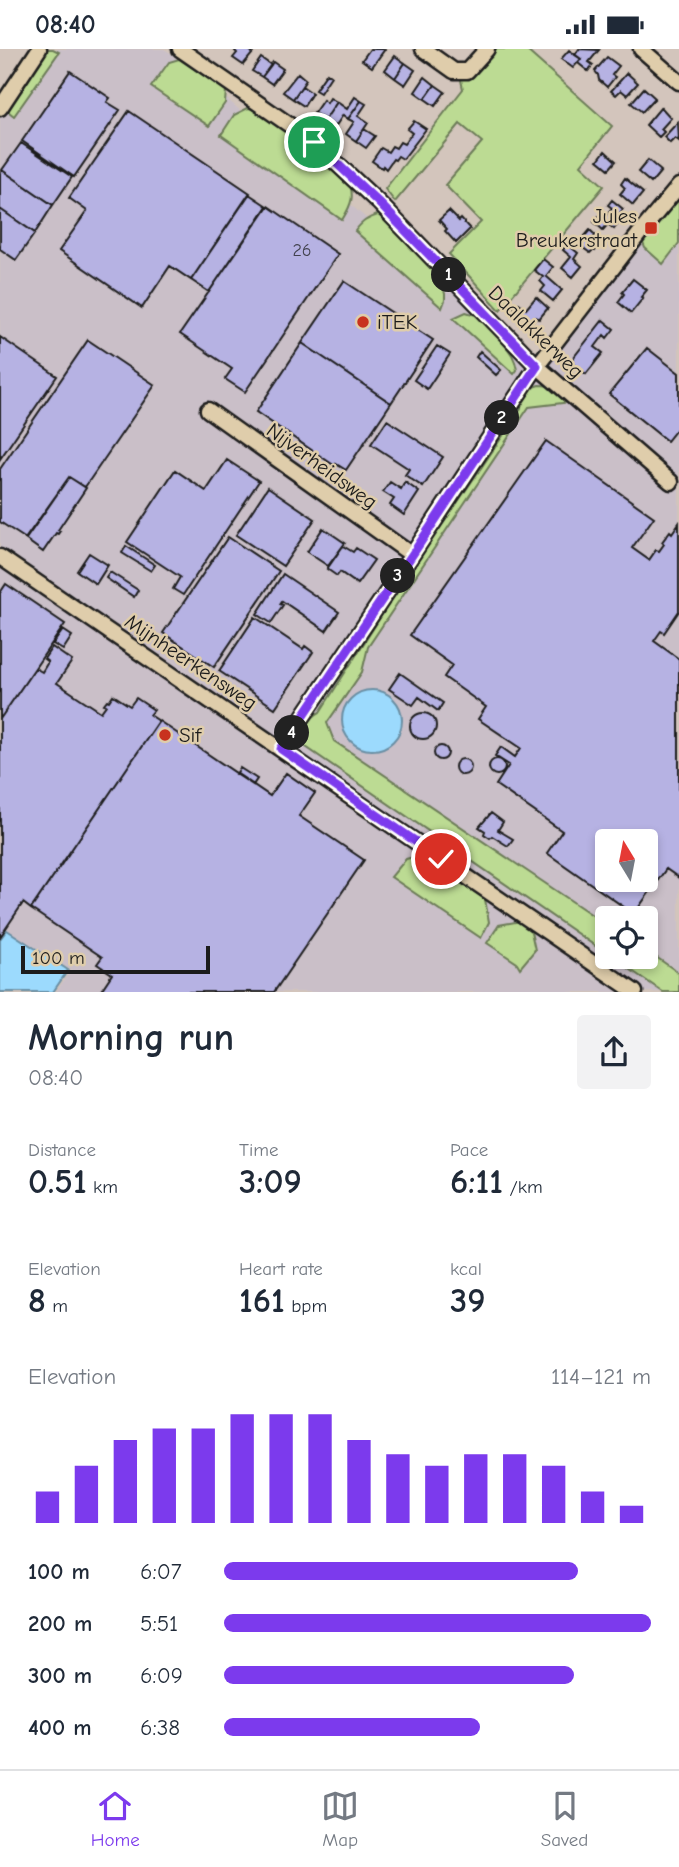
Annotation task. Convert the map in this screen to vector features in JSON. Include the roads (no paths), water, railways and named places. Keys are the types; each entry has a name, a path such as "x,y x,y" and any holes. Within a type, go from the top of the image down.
{"street":[{"path":"0,108 39,49"},
{"name":"Daalakkerweg","path":"180,49 314,142 378,202 537,366 671,482"},
{"path":"423,49 454,71 467,71 486,49"},
{"path":"640,49 679,82"},
{"path":"281,749 537,366 679,185"},
{"name":"Nijverheidsweg","path":"208,410 412,555"},
{"name":"Mijnheerkensweg","path":"0,557 635,992"}],"water":[{"path":"372,690 384,692 397,703 402,720 400,732 389,745 372,750 360,748 347,737 342,720 344,708 355,695"},
{"path":"7,930 68,970 53,992 0,992 0,939"}],"place":[{"name":"Jules Breukerstraat","path":"651,228"},
{"name":"iTEK","path":"363,322"},
{"name":"Sif","path":"165,735"}]}
